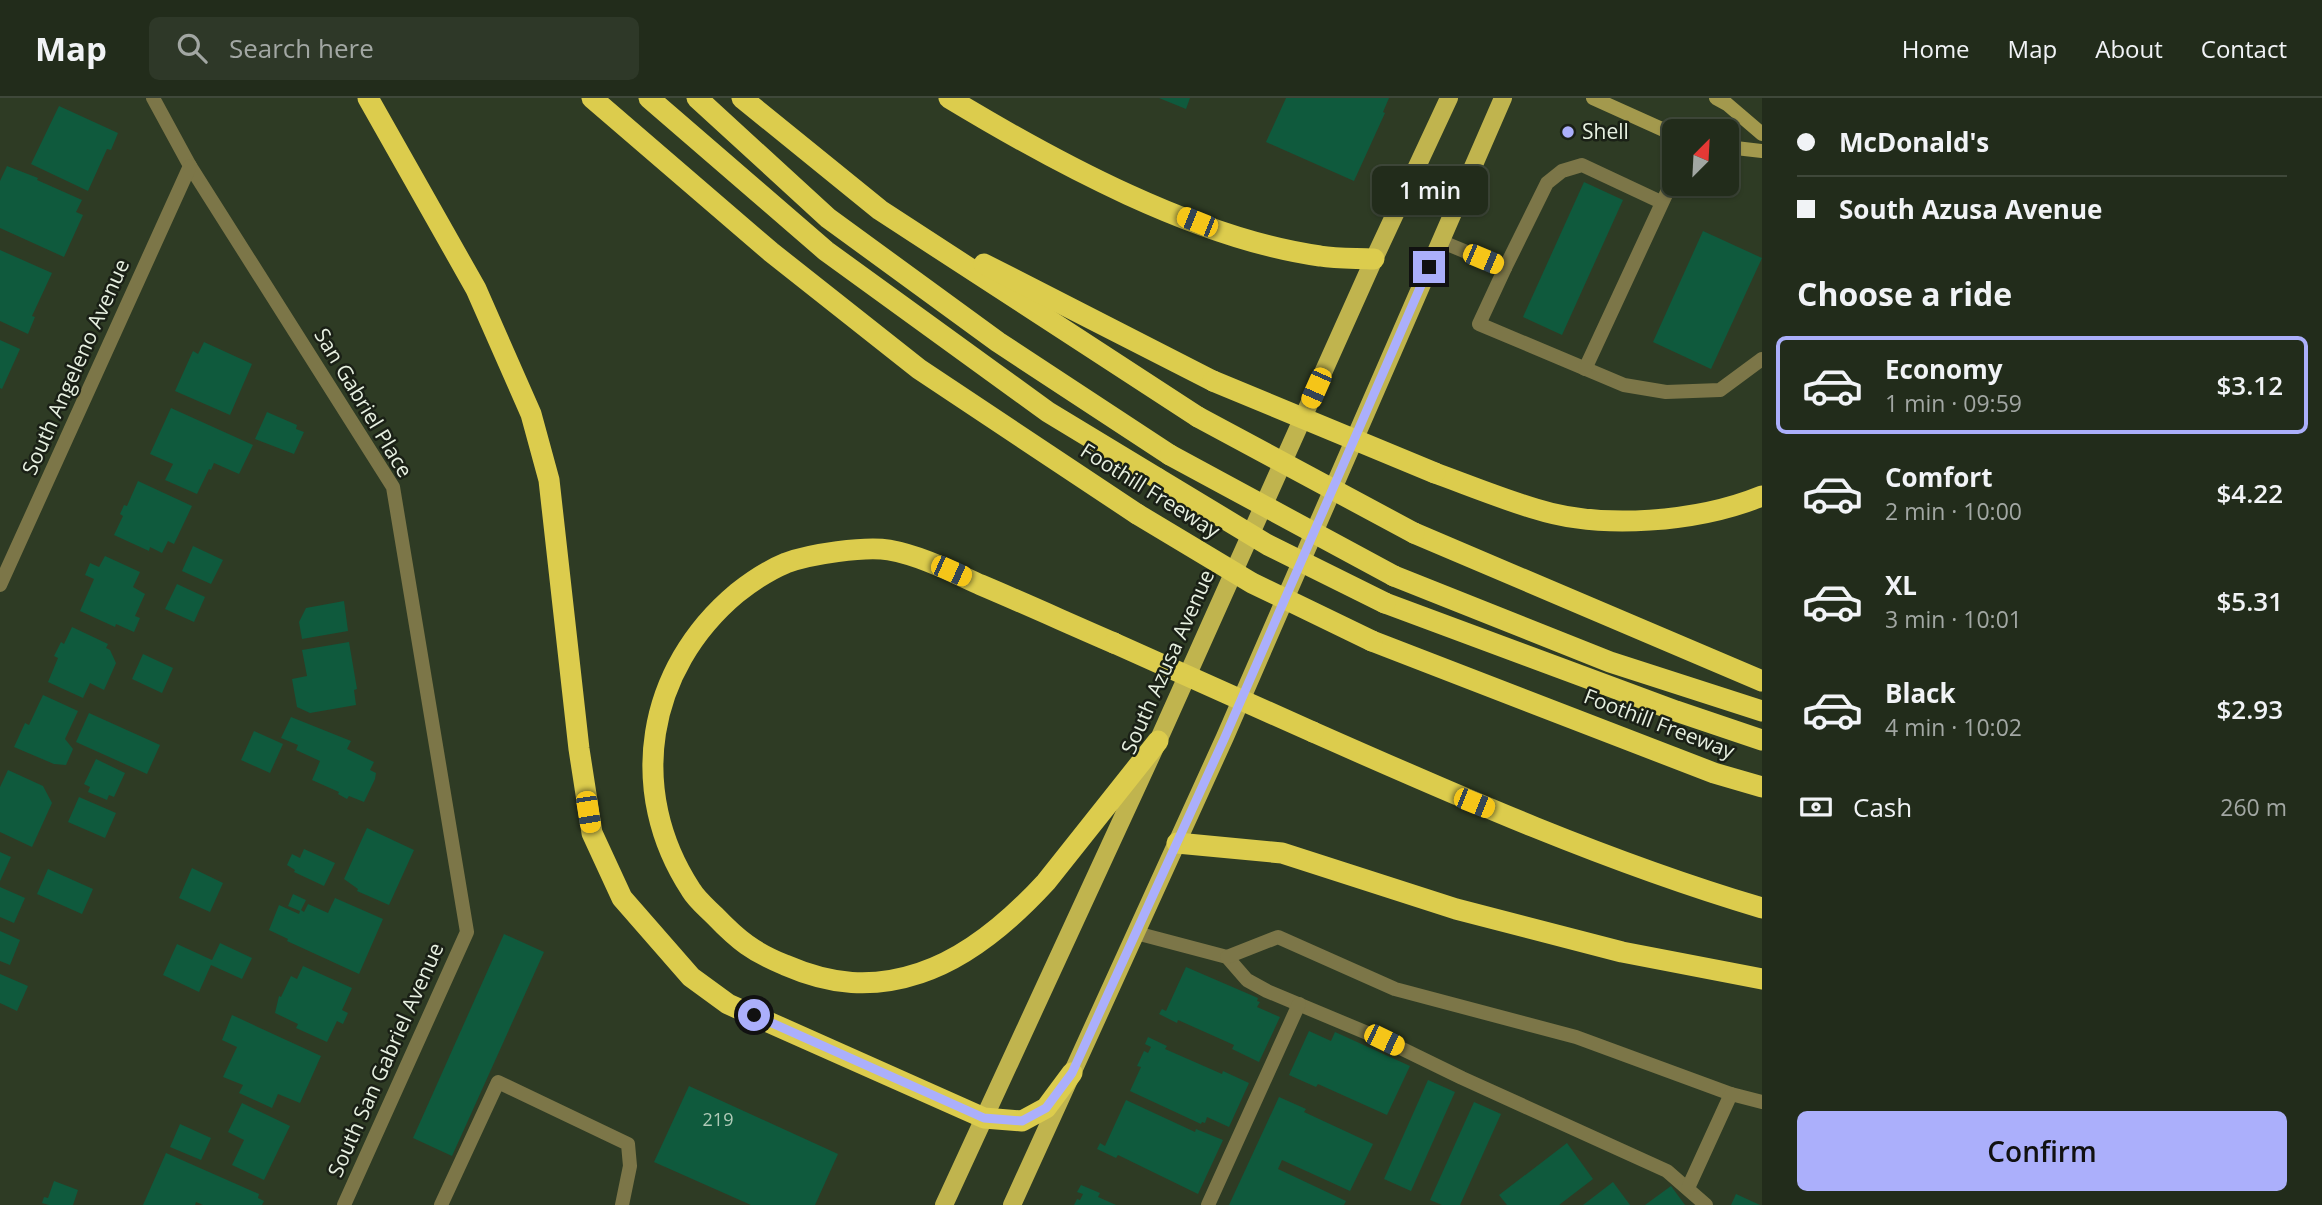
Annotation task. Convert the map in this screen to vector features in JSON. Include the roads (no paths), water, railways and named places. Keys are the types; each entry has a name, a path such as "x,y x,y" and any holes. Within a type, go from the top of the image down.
{"highway":[{"path":"368,98 476,289 531,414 549,480 579,749 592,833 622,898 691,976 728,1004 984,1118 1022,1121 1046,1108 1072,1073"},
{"name":"Foothill Freeway","path":"592,98 771,252 919,369 1137,514 1252,583 1373,641 1714,772 1762,787"},
{"path":"649,98 826,251 1048,412 1268,545 1385,603 1676,711 1762,740"},
{"path":"697,98 828,218 999,342 1170,455 1394,576 1610,662 1762,711"},
{"path":"742,98 880,210 1198,417 1415,533 1762,681"},
{"path":"949,98 1065,163 1197,222 1249,241 1321,257 1374,259"},
{"path":"880,210 1213,381 1435,472 1537,510 1583,519 1667,518 1714,510 1762,496"},
{"path":"1158,741 1026,903 984,938 952,958 921,973 885,982 850,983 815,978 767,958 739,941 692,892 663,837 652,780 654,737 666,695 688,647 713,613 748,584 786,563 844,551 887,550 928,561 1474,803 1600,854 1762,908"},
{"path":"1177,843 1282,853 1456,909 1597,946 1762,979"}],"main road":[{"name":"South Azusa Avenue","path":"944,1205 1158,741 1448,98"},
{"path":"1012,1205 1177,843 1503,98"},
{"path":"1593,98 1662,129"},
{"path":"1716,98 1762,134"},
{"path":"1740,148 1762,151"}],"street":[{"name":"San Gabriel Place","path":"153,98 190,166 393,486 467,932"},
{"path":"1661,202 1582,165 1562,171 1547,183 1479,324 1624,385 1666,392 1720,390 1762,359"},
{"name":"South Angeleno Avenue","path":"0,585 190,166"},
{"path":"1585,369 1664,196"},
{"path":"1440,241 1505,268"},
{"name":"South San Gabriel Avenue","path":"344,1205 467,932"},
{"path":"1136,933 1227,957 1247,980 1667,1171 1706,1205"},
{"path":"1227,957 1278,937 1395,989 1576,1037 1731,1094 1762,1102"},
{"path":"1208,1205 1299,1004"},
{"path":"441,1205 498,1082 628,1144 630,1166 622,1205"},
{"path":"1688,1188 1731,1094"}],"place":[{"name":"Shell","path":"1568,132"}]}
